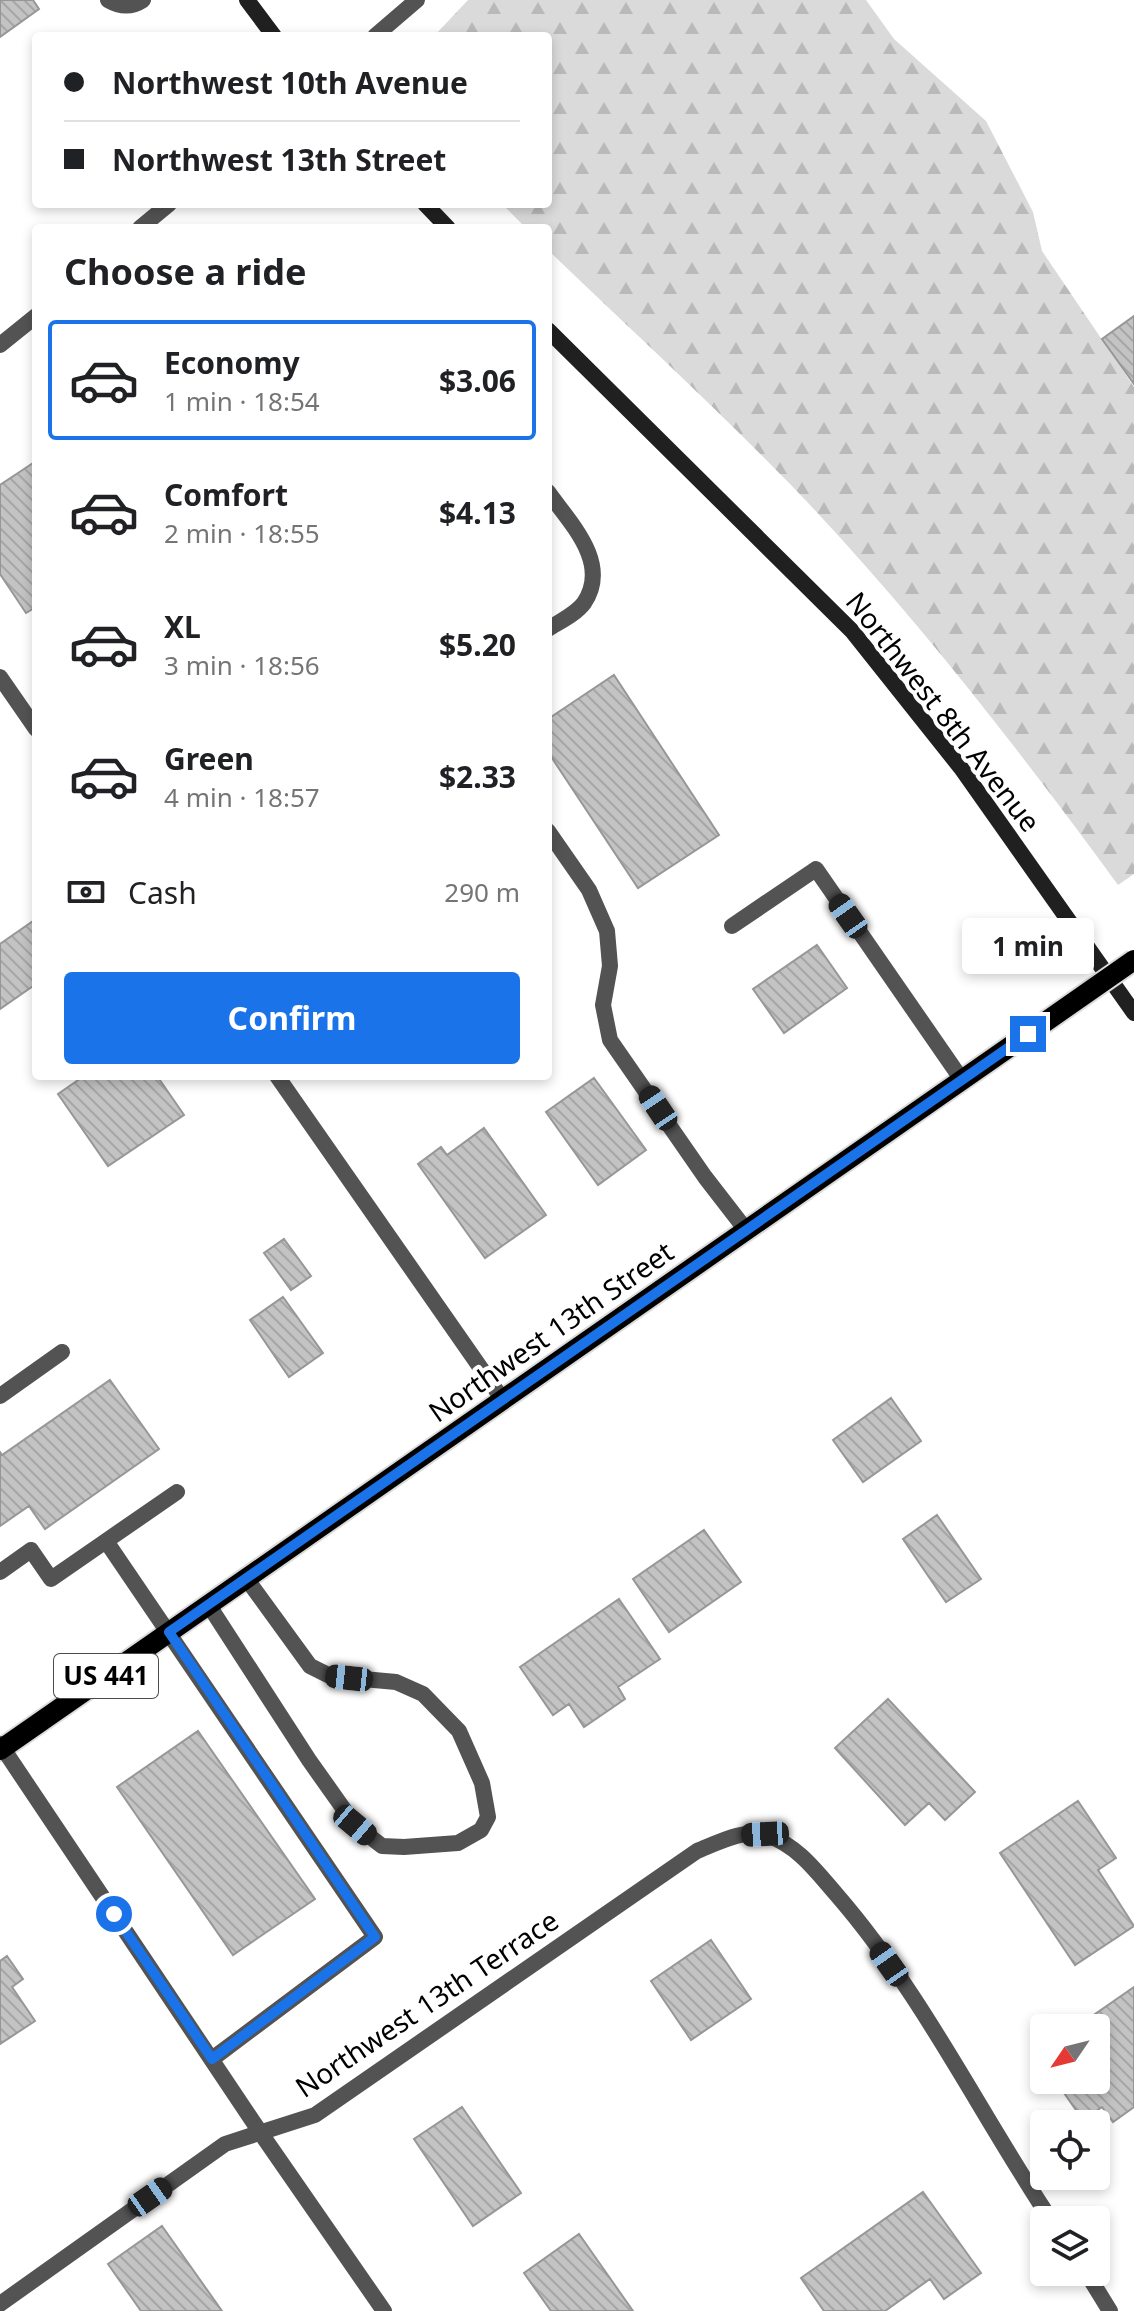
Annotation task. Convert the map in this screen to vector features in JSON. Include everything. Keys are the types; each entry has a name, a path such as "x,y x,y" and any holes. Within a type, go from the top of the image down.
{"main road":[{"name":"Northwest 13th Street","path":"1,1748 1134,960"}],"street":[{"path":"108,0 120,7 143,0"},
{"path":"247,0 271,32"},
{"path":"380,32 417,0"},
{"path":"145,224 164,208"},
{"path":"429,208 444,224"},
{"path":"0,345 32,319"},
{"name":"Northwest 8th Avenue","path":"552,334 852,631 961,768 1134,1013"},
{"path":"552,497 582,538 594,565 591,586 583,605 552,626"},
{"path":"0,677 32,723"},
{"path":"552,837 589,890 607,931 610,966 603,1005 610,1040 705,1177 746,1230"},
{"path":"732,926 816,869 962,1080"},
{"path":"280,1080 503,1400"},
{"path":"0,1396 62,1352"},
{"path":"0,1572 31,1550 51,1579 177,1492"},
{"path":"106,1541 375,1937 212,2059"},
{"path":"208,1604 355,1825 382,1846 393,1847 458,1843 481,1830 488,1817 482,1783 459,1731 423,1694 396,1682 330,1676 310,1666 246,1578"},
{"path":"1,1748 384,2311"},
{"name":"Northwest 13th Terrace","path":"0,2304 225,2144 315,2115 697,1851 736,1836 765,1834 801,1853 855,1915 940,2036 1042,2206"},
{"path":"1095,2286 1110,2311"}],"green space":[{"path":"468,0 866,0 894,39 986,121 1033,212 1042,251 1134,387 1134,874 1118,885 962,680 836,533 732,426 552,254 552,224 522,224 506,208 552,208 552,32 438,32"}],"building":[{"path":"0,0 33,0 39,9 0,37"},
{"path":"1134,316 1134,384 1102,339"},
{"path":"32,464 32,609 26,613 0,574 0,485"},
{"path":"614,675 719,835 638,888 552,758 552,716"},
{"path":"32,922 32,987 0,1009 0,944"},
{"path":"817,945 847,988 784,1033 753,989"},
{"path":"594,1078 646,1150 598,1185 546,1112"},
{"path":"78,1080 160,1080 184,1115 108,1166 58,1094"},
{"path":"484,1128 546,1215 485,1258 418,1164 441,1147 447,1155"},
{"path":"284,1239 311,1276 291,1290 264,1253"},
{"path":"283,1297 323,1353 289,1377 250,1320"},
{"path":"110,1380 159,1449 45,1529 29,1506 0,1526 0,1452 2,1455"},
{"path":"891,1398 921,1441 863,1482 833,1440"},
{"path":"937,1515 981,1579 946,1602 903,1539"},
{"path":"704,1530 741,1582 669,1632 633,1579"},
{"path":"619,1599 660,1659 618,1687 625,1699 584,1727 569,1704 553,1715 520,1667"},
{"path":"888,1699 975,1792 945,1820 929,1803 905,1825 835,1748"},
{"path":"198,1731 315,1899 233,1955 117,1787"},
{"path":"1078,1801 1116,1858 1098,1870 1134,1926 1075,1965 1000,1853"},
{"path":"711,1940 751,1999 691,2040 651,1981"},
{"path":"7,1956 23,1979 12,1987 35,2021 0,2044 0,1961"},
{"path":"1134,1987 1134,2107 1113,2122 1110,2110 1102,2107 1098,2110 1076,2110 1065,2094 1110,2094 1110,2014 1095,2014"},
{"path":"462,2107 521,2193 473,2226 414,2139"},
{"path":"923,2192 981,2273 944,2299 930,2279 885,2311 824,2311 801,2278"},
{"path":"162,2226 222,2311 141,2311 108,2264"},
{"path":"579,2234 633,2311 551,2311 524,2273"}],"route":[{"path":"114,1914 212,2059 375,1937 169,1632 1028,1034"}]}
